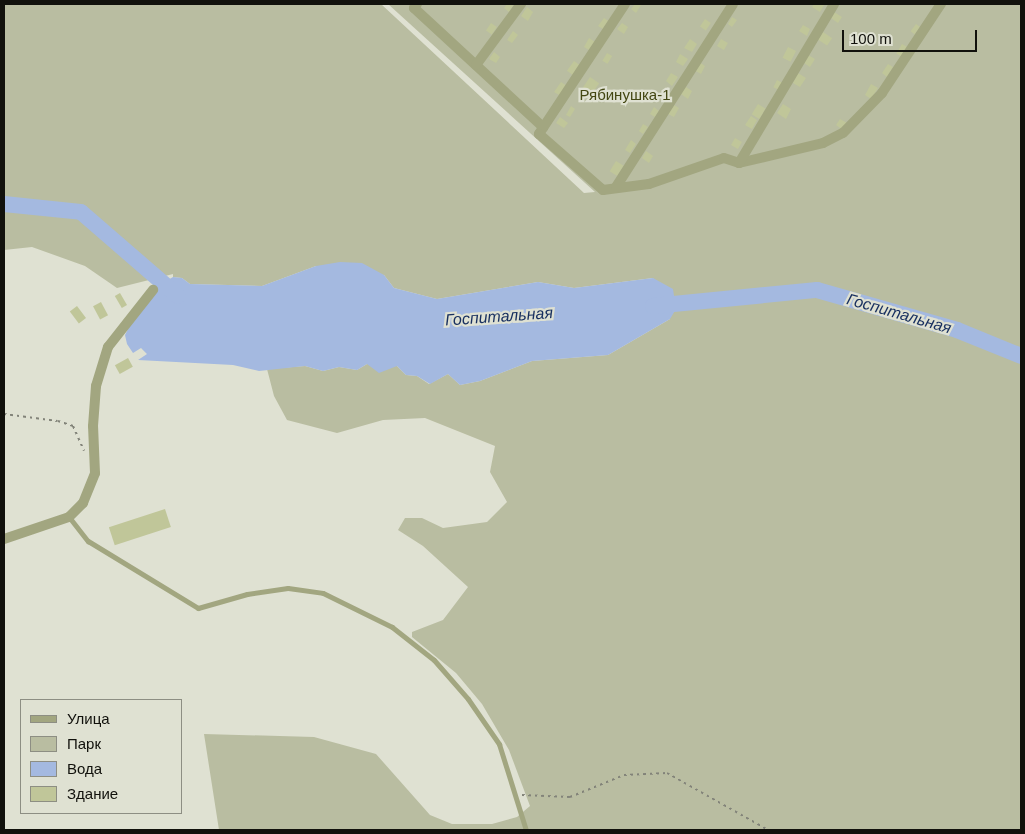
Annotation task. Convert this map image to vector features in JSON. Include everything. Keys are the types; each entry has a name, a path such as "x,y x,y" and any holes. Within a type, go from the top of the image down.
{"street":[{"path":"417,4 414,8 543,127"},
{"path":"476,65 521,4"},
{"path":"625,4 539,134 603,190 655,182 724,158 739,162 823,142 844,133 897,73 941,4"},
{"path":"616,187 733,4"},
{"path":"739,162 834,4"},
{"path":"4,539 70,517 83,503 95,473 92,426 96,386 108,347 153,290"}],"lane":[{"path":"70,517 88,541 198,608 288,588 322,593 354,605 392,627 434,660 468,699 500,744 517,795 526,830"}],"path":[{"path":"4,414 58,421 73,426 82,449 94,462"},
{"path":"517,795 570,797 624,775 668,773 768,830"}],"green space":[{"name":"Рябинушка-1","path":"4,4 381,4 584,193 595,192 388,4 1021,4 1021,830 219,830 204,734 314,737 376,754 430,815 452,824 492,824 517,817 530,806 509,750 482,704 456,673 412,637 412,632 443,620 468,587 423,546 398,530 405,518 422,518 443,528 487,522 507,502 490,472 495,446 425,418 383,420 337,433 287,420 274,396 267,369 305,366 323,371 339,367 357,370 367,364 397,366 406,375 417,376 429,384 448,374 460,385 480,381 532,361 608,355 670,319 653,278 574,288 538,282 437,299 394,288 384,275 316,266 262,286 190,284 182,278 173,277 173,274 117,288 85,266 32,247 4,250"}],"water":[{"path":"340,262 362,263 384,275 394,288 437,299 538,282 574,288 653,278 673,289 676,309 670,319 608,355 532,361 480,381 460,385 448,374 430,384 417,376 406,375 397,366 379,373 367,364 357,370 339,367 323,371 305,366 259,371 233,365 138,360 147,354 141,348 133,353 127,344 125,335 130,325 163,283 173,277 182,278 190,284 262,286 316,266"}],"building":[{"path":"507,4 514,4 509,12 504,8"},
{"path":"635,4 641,5 636,13 631,9"},
{"path":"814,4 824,5 820,12 812,7"},
{"path":"527,7 533,12 528,21 521,16"},
{"path":"834,12 842,17 838,23 831,18"},
{"path":"732,17 737,20 732,27 728,24"},
{"path":"604,18 610,22 605,30 598,26"},
{"path":"705,19 711,23 706,30 700,26"},
{"path":"491,23 497,27 492,34 486,30"},
{"path":"622,23 628,27 624,34 617,29"},
{"path":"916,24 920,27 915,34 911,31"},
{"path":"803,25 810,29 807,36 799,31"},
{"path":"513,31 518,35 512,43 507,40"},
{"path":"823,32 832,38 827,46 818,39"},
{"path":"589,38 595,42 589,50 584,47"},
{"path":"690,39 697,44 692,52 684,48"},
{"path":"721,39 728,43 724,50 717,46"},
{"path":"902,44 907,47 901,57 896,53"},
{"path":"788,47 796,51 791,62 783,58"},
{"path":"494,52 500,57 496,63 489,59"},
{"path":"607,53 612,56 608,64 602,61"},
{"path":"680,54 688,59 683,66 676,62"},
{"path":"808,55 815,59 810,67 804,63"},
{"path":"574,61 581,66 574,76 567,71"},
{"path":"699,62 705,66 701,74 694,70"},
{"path":"888,64 893,67 887,77 882,73"},
{"path":"671,73 678,77 672,86 666,81"},
{"path":"798,73 806,78 800,87 793,83"},
{"path":"590,77 599,83 592,94 583,88"},
{"path":"777,80 783,83 780,90 773,87"},
{"path":"561,82 567,86 561,96 554,92"},
{"path":"871,84 878,88 871,99 865,95"},
{"path":"686,87 692,91 688,99 681,94"},
{"path":"758,104 766,109 759,119 752,114"},
{"path":"783,104 791,109 786,119 777,113"},
{"path":"674,105 679,108 674,117 668,114"},
{"path":"571,106 575,109 570,117 566,115"},
{"path":"654,107 659,111 655,117 650,114"},
{"path":"751,116 757,120 752,129 745,125"},
{"path":"560,117 568,123 564,128 556,123"},
{"path":"840,119 847,123 843,130 836,125"},
{"path":"643,124 648,127 643,134 639,131"},
{"path":"735,138 742,142 738,149 731,145"},
{"path":"631,140 636,144 630,153 625,150"},
{"path":"646,151 653,156 649,163 642,158"},
{"path":"616,161 624,166 617,176 610,171"},
{"path":"120,293 127,305 122,308 115,296"},
{"path":"101,302 108,315 100,319 93,306"},
{"path":"77,306 86,318 79,323 70,311"},
{"path":"128,358 133,367 120,374 115,365"},
{"path":"165,509 171,527 115,545 109,527"}],"waterway":[{"name":"Госпитальная","path":"4,204 81,212 178,296"},
{"name":"Госпитальная","path":"653,306 817,290 957,330 1021,356"}]}
